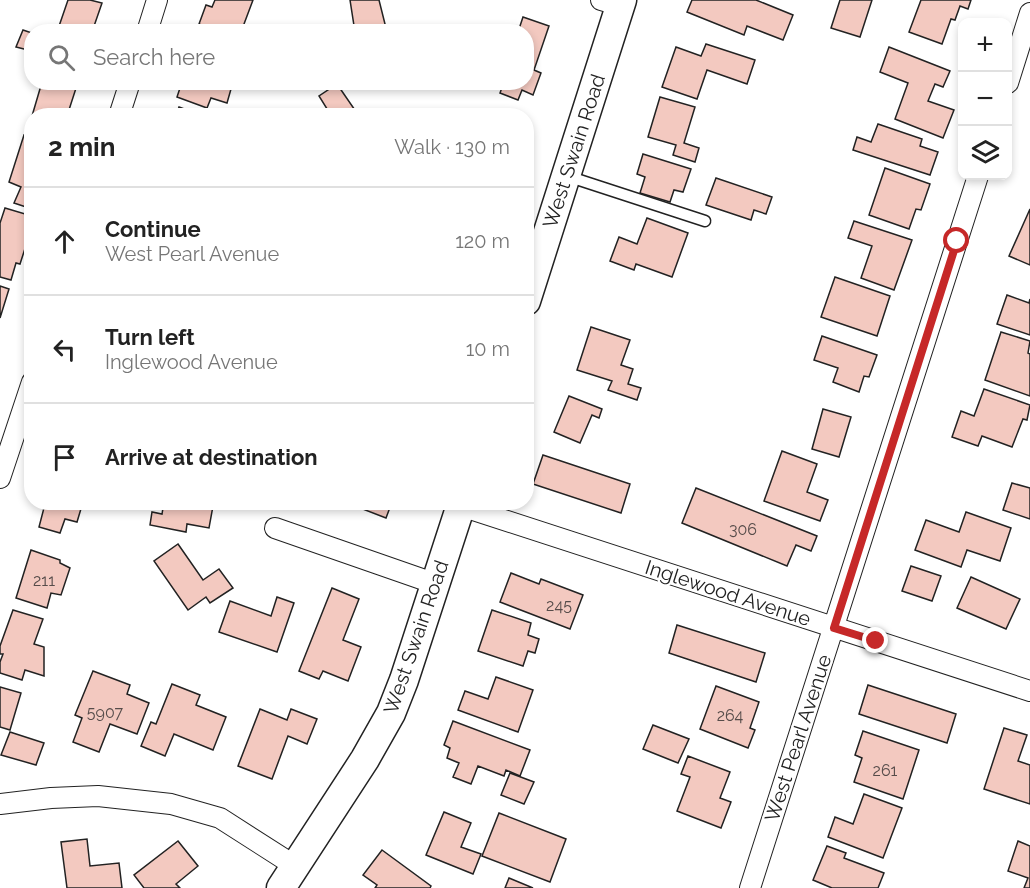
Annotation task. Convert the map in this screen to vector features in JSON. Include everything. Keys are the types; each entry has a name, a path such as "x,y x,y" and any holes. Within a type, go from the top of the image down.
{"main road":[{"name":"West Swain Road","path":"534,276 566,176 615,2"},
{"name":"West Swain Road","path":"288,877 365,759 391,713 404,680 459,510"}],"street":[{"path":"150,24 157,0"},
{"path":"1011,72 1030,13"},
{"path":"122,108 127,90"},
{"name":"West Pearl Avenue","path":"750,888 977,180"},
{"path":"0,478 24,406"},
{"name":"Inglewood Avenue","path":"479,510 1030,691"},
{"path":"275,528 436,584"},
{"path":"0,804 51,798 98,796 171,804 220,818 288,877"}],"lane":[{"path":"566,176 705,221"}],"building":[{"path":"68,0 90,0 102,3 95,24 60,24"},
{"path":"215,0 253,0 244,24 199,24 206,5 212,7"},
{"path":"350,0 379,0 385,24 354,24"},
{"path":"692,0 756,0 793,15 783,40 747,26 744,35 687,12"},
{"path":"840,0 872,0 860,37 831,28"},
{"path":"921,0 971,0 968,9 960,6 955,20 951,19 942,44 909,32"},
{"path":"523,17 549,26 534,70 534,24 521,24"},
{"path":"23,30 24,30 24,49 16,47"},
{"path":"706,44 755,60 747,84 707,70 697,99 662,87 676,47 701,56"},
{"path":"889,47 950,71 943,87 935,84 928,101 954,110 943,138 895,119 908,83 880,72"},
{"path":"534,70 541,73 533,95 522,90 534,90"},
{"path":"40,90 75,90 70,108 34,108"},
{"path":"179,90 231,90 227,103 211,98 207,108 177,97"},
{"path":"328,90 341,90 354,108 326,108 319,96"},
{"path":"501,90 522,90 518,100 500,93"},
{"path":"660,97 695,107 684,143 699,148 695,162 673,155 676,145 648,137"},
{"path":"878,124 922,139 920,146 938,152 930,175 853,150 857,137 871,142"},
{"path":"24,135 24,206 14,203 21,187 9,182"},
{"path":"643,154 691,169 683,192 674,190 670,202 640,193 645,177 637,174"},
{"path":"885,168 930,184 921,210 916,209 909,229 869,215"},
{"path":"716,178 772,197 766,214 754,210 751,220 706,205"},
{"path":"5,208 24,214 24,252 20,264 16,263 11,280 0,277 0,223"},
{"path":"1030,209 1030,265 1009,256"},
{"path":"647,218 688,233 672,277 636,264 634,270 610,261 619,237 637,244"},
{"path":"854,221 912,240 894,290 861,278 872,246 848,238"},
{"path":"835,277 890,296 877,336 821,317"},
{"path":"0,286 9,289 0,318"},
{"path":"1007,295 1029,303 1030,299 1030,335 997,324"},
{"path":"591,327 630,340 621,365 633,369 628,384 641,388 637,400 608,390 612,381 577,370"},
{"path":"1001,332 1030,341 1028,353 1030,354 1030,396 985,380"},
{"path":"822,336 877,355 869,377 864,376 859,392 833,382 838,368 814,360"},
{"path":"984,389 1030,405 1027,420 1023,419 1012,447 982,436 978,446 952,437 961,411 974,416"},
{"path":"569,396 602,409 599,418 592,415 580,443 554,432"},
{"path":"823,409 851,417 839,457 812,449"},
{"path":"782,451 817,464 807,492 828,500 820,521 764,501"},
{"path":"543,455 630,484 621,513 534,484"},
{"path":"1012,483 1030,488 1030,519 1003,510"},
{"path":"696,488 817,536 811,551 796,545 787,566 682,523"},
{"path":"43,510 81,510 77,522 65,519 60,533 39,527"},
{"path":"163,510 212,510 209,528 187,524 186,532 150,525 152,512 162,514"},
{"path":"365,510 389,510 386,518"},
{"path":"966,512 1011,528 1000,561 967,550 961,567 915,550 926,520 959,532"},
{"path":"178,544 203,580 219,569 233,588 210,603 206,597 188,610 154,561"},
{"path":"31,550 60,560 60,563 70,568 61,595 51,593 47,608 16,598"},
{"path":"911,566 941,576 932,601 902,591"},
{"path":"511,573 539,584 541,579 583,595 570,629 500,602"},
{"path":"971,577 1020,599 1006,629 957,608"},
{"path":"332,588 359,599 343,640 361,647 348,681 323,671 319,679 299,671"},
{"path":"277,597 294,603 277,652 219,632 230,601 271,616"},
{"path":"13,610 43,619 34,644 44,647 44,676 25,670 22,680 0,673 3,654 0,654 0,646"},
{"path":"492,610 531,623 528,635 539,639 535,653 528,651 523,666 478,651"},
{"path":"677,625 765,653 756,682 669,653"},
{"path":"93,671 130,685 127,694 149,703 137,734 110,724 99,752 73,742 82,718 75,715"},
{"path":"496,677 533,690 518,732 458,710 465,691 488,699"},
{"path":"172,684 200,695 196,705 226,717 213,750 174,734 165,756 141,746 151,722 156,724"},
{"path":"868,685 956,714 947,743 859,714"},
{"path":"716,686 759,702 750,728 755,730 748,748 700,729"},
{"path":"0,687 21,693 10,730 0,727"},
{"path":"260,709 287,720 291,709 317,719 307,744 288,736 272,779 238,766"},
{"path":"453,721 530,750 520,776 506,770 504,776 478,766 471,784 453,777 459,763 447,758 450,748 444,745"},
{"path":"653,725 689,739 678,763 643,749"},
{"path":"1004,728 1027,735 1018,761 1030,765 1030,804 984,789"},
{"path":"863,731 919,750 903,799 854,782 862,758 855,755"},
{"path":"10,732 44,743 36,765 1,755"},
{"path":"688,756 730,772 720,798 731,802 721,828 677,811 690,777 681,774"},
{"path":"510,773 534,782 524,804 501,795"},
{"path":"864,794 902,808 883,858 828,837 835,817 853,824"},
{"path":"444,812 471,823 461,847 481,854 473,874 426,855"},
{"path":"499,813 566,839 550,882 482,856"},
{"path":"87,839 90,866 119,863 122,888 67,888 61,842"},
{"path":"178,841 198,866 176,884 180,888 144,888 134,875"},
{"path":"1018,841 1030,846 1030,888 1024,888 1028,878 1008,871"},
{"path":"827,846 846,853 844,858 884,873 878,888 832,888 813,880"},
{"path":"382,850 431,886 430,888 375,888 377,885 363,875"},
{"path":"509,878 533,888 505,888"}],"route":[{"path":"876,641 834,628 957,241"}]}
